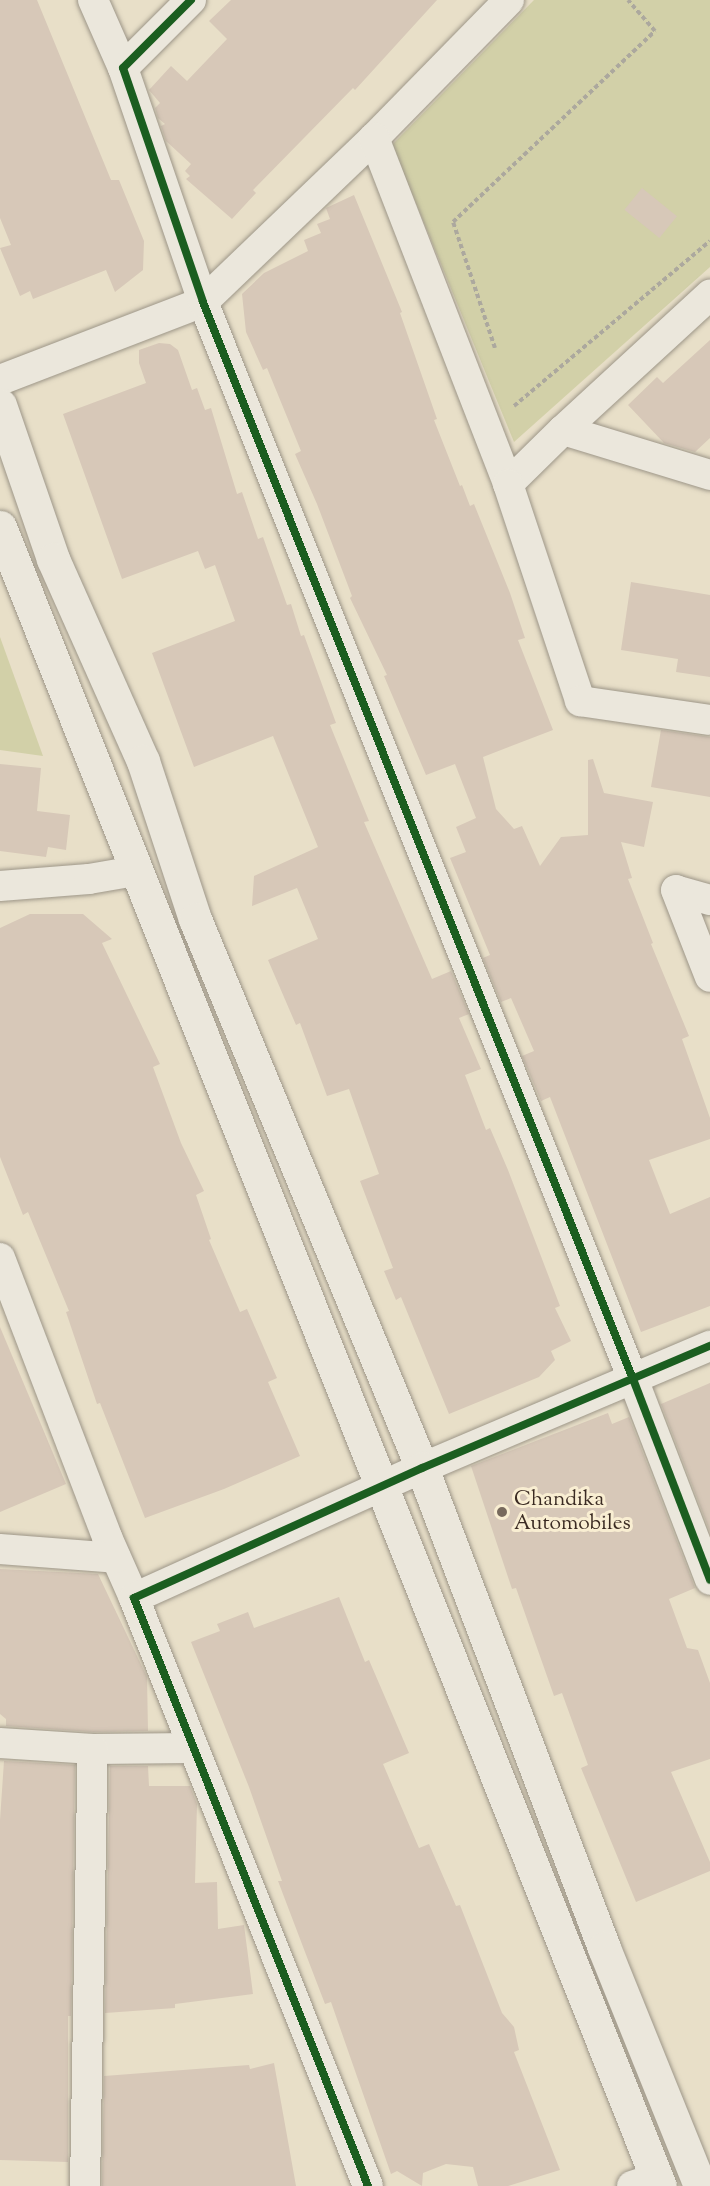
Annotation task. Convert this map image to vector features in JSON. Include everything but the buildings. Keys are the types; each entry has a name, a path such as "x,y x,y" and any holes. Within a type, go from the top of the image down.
{"main road":[{"path":"0,405 53,559 143,761 195,919 422,1468 604,1948 700,2186"},
{"path":"0,527 135,871 382,1486 650,2183"}],"street":[{"path":"93,0 123,68 203,302 633,1379 710,1580"},
{"path":"123,68 191,0"},
{"path":"0,380 203,302 374,138 509,0"},
{"path":"374,138 508,484 580,701 710,720"},
{"path":"508,484 563,430 710,295"},
{"path":"563,430 710,475"},
{"path":"0,886 89,879 135,871"},
{"path":"710,900 676,890 710,976"},
{"path":"0,1258 116,1558 134,1598 368,2186"},
{"path":"134,1598 422,1468 710,1346"},
{"path":"0,1549 116,1558"},
{"path":"0,1743 93,1749 193,1748"},
{"path":"85,2186 93,1749"}],"path":[{"path":"496,352 453,222 655,31 628,0"},
{"path":"510,396 514,406 710,241"}],"shaded area":[{"path":"534,0 710,0 710,267 514,442 392,145"},
{"path":"0,637 43,756 0,750"}],"cycle path":[{"path":"191,0 123,68 203,302 633,1379 710,1580"},
{"path":"368,2186 134,1598 422,1468 710,1346"}],"place":[{"name":"Chandika Automobiles","path":"502,1512"}]}
